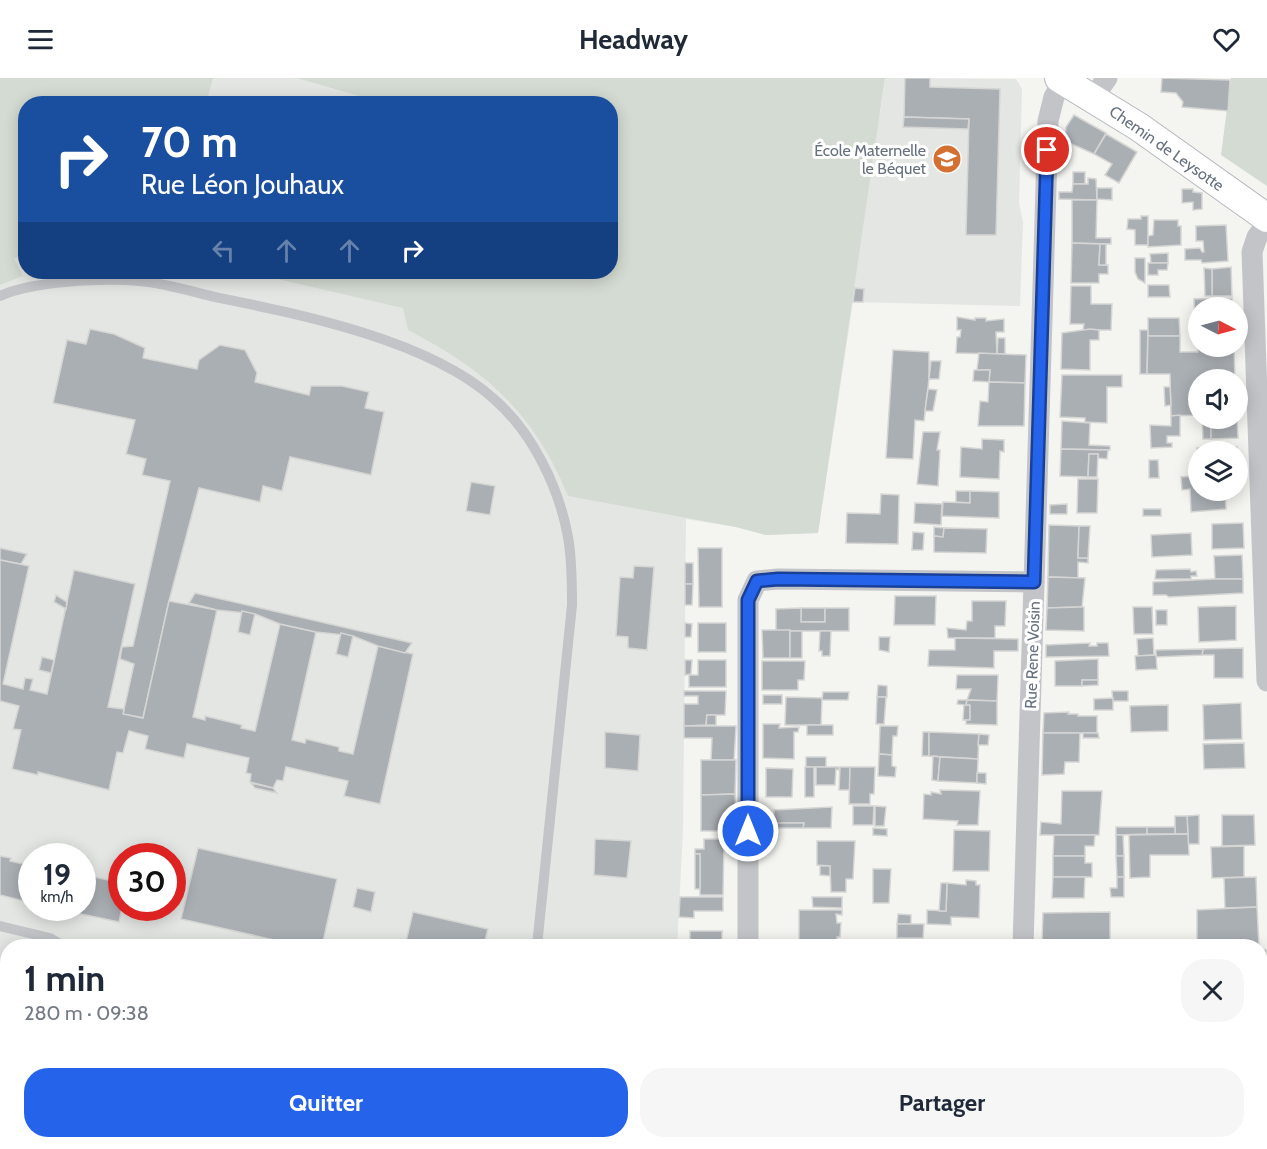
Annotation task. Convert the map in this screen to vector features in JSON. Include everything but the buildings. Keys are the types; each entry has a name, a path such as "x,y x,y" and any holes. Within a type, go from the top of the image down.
{"street":[{"name":"Chemin de Leysotte","path":"1062,79 1100,88 1168,147 1267,221"},
{"name":"Rue Rene Voisin","path":"1023,939 1048,121 1054,97 1062,79"},
{"path":"1267,221 1257,237 1252,252 1267,681"},
{"path":"748,939 748,600 757,581 778,579 1034,582"}],"lane":[{"path":"0,296 37,286 140,281 344,326 428,358 468,378 495,399 516,422 551,482 568,536 572,567 572,605 538,939"},
{"path":"0,926 52,939"}],"shaded area":[{"path":"0,78 717,78 880,115 885,78 1016,79 1022,89 1019,203 1023,222 1020,306 853,302 818,533 766,535 736,527 686,519 683,830 677,939 0,939"},
{"path":"0,78 213,78 208,96 18,96 18,257 14,258 18,266 18,278 0,285"},
{"path":"297,78 885,78 818,533 766,535 736,527 568,496 540,441 505,397 462,362 408,330 403,308 278,279 618,279 618,96 359,96"},
{"path":"1231,78 1267,78 1267,186 1221,155"}],"place":[{"name":"École Maternelle le Béquet","path":"947,159"}],"route":[{"path":"748,831 748,600 757,581 778,579 1034,582 1047,150"}]}
